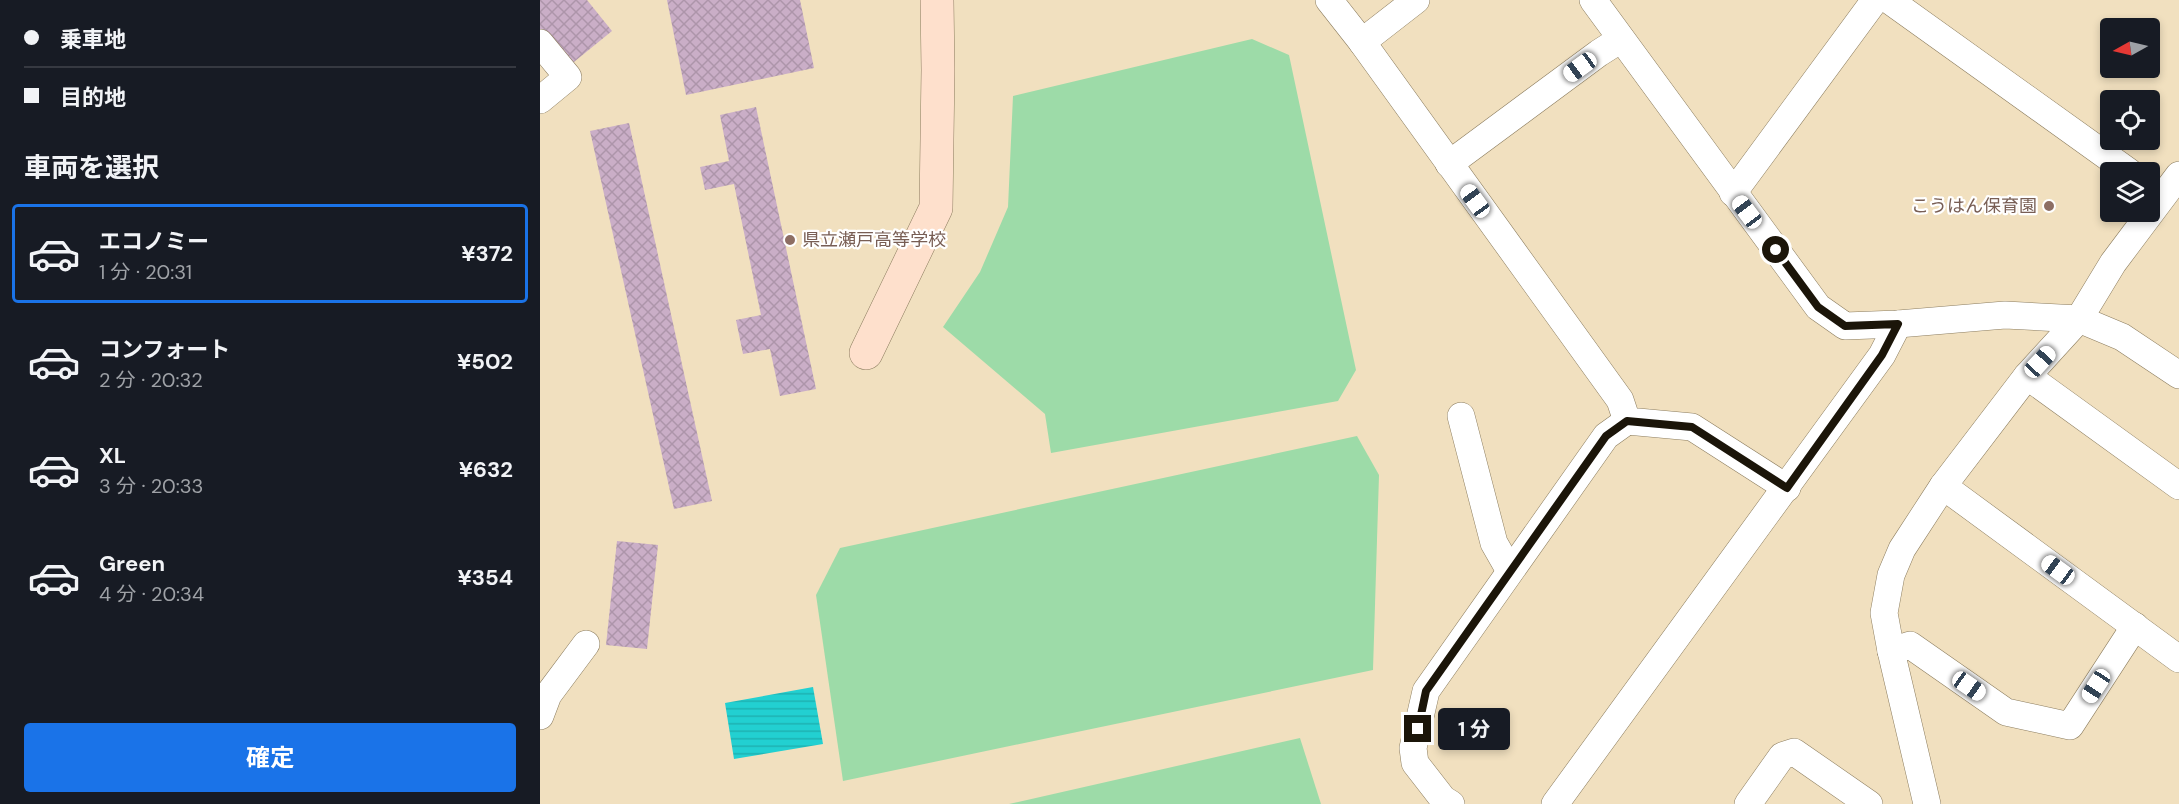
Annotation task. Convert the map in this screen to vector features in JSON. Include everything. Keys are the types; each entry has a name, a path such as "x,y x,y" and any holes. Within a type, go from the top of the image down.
{"street":[{"path":"866,352 936,208 937,0"},
{"path":"1329,0 1362,42 1620,400 1627,421"},
{"path":"1362,42 1416,0"},
{"path":"1593,0 1818,307 1845,326 2005,315 2079,320 2122,337 2179,375"},
{"path":"1733,193 1875,0"},
{"path":"1889,0 2115,162"},
{"path":"1449,164 1621,39"},
{"path":"540,43 568,76 540,100"},
{"path":"2160,189 2179,175"},
{"path":"1927,804 1884,613 1891,575 1902,549 1943,486 2027,376 2079,320 2138,222"},
{"path":"1555,804 1787,488 1882,355 1898,324"},
{"path":"2027,376 2179,486"},
{"path":"1461,416 1494,543 1510,571"},
{"path":"1451,804 1443,799 1415,764 1413,748 1426,691 1606,436 1627,421 1692,427 1787,488"},
{"path":"1943,486 2179,659"},
{"path":"1891,651 1910,645 2006,712 2070,726 2135,626"},
{"path":"543,701 586,644"},
{"path":"1748,804 1782,756 1794,752 1855,800"}],"green space":[{"path":"1252,39 1289,55 1356,370 1338,401 1051,453 1045,414 943,327 980,272 1008,207 1013,96"},
{"path":"1357,436 1379,475 1373,670 843,781 816,595 840,548"},
{"path":"1300,738 1321,804 1009,804"}],"water":[{"path":"813,687 823,744 734,759 725,703"}],"building":[{"path":"540,0 587,0 612,31 569,66 540,31"},
{"path":"667,0 800,0 814,68 686,95"},
{"path":"756,107 816,389 780,396 770,349 743,354 736,320 761,315 734,184 705,190 700,167 729,161 720,115"},
{"path":"629,123 712,501 674,509 590,131"},
{"path":"617,541 658,545 647,649 606,645"}],"place":[{"name":"こうはん保育園","path":"2049,206"},
{"name":"県立瀬戸高等学校","path":"790,240"}],"route":[{"path":"1418,729 1426,691 1606,436 1627,421 1692,427 1787,488 1882,355 1898,324 1845,326 1818,307 1776,250"}]}
